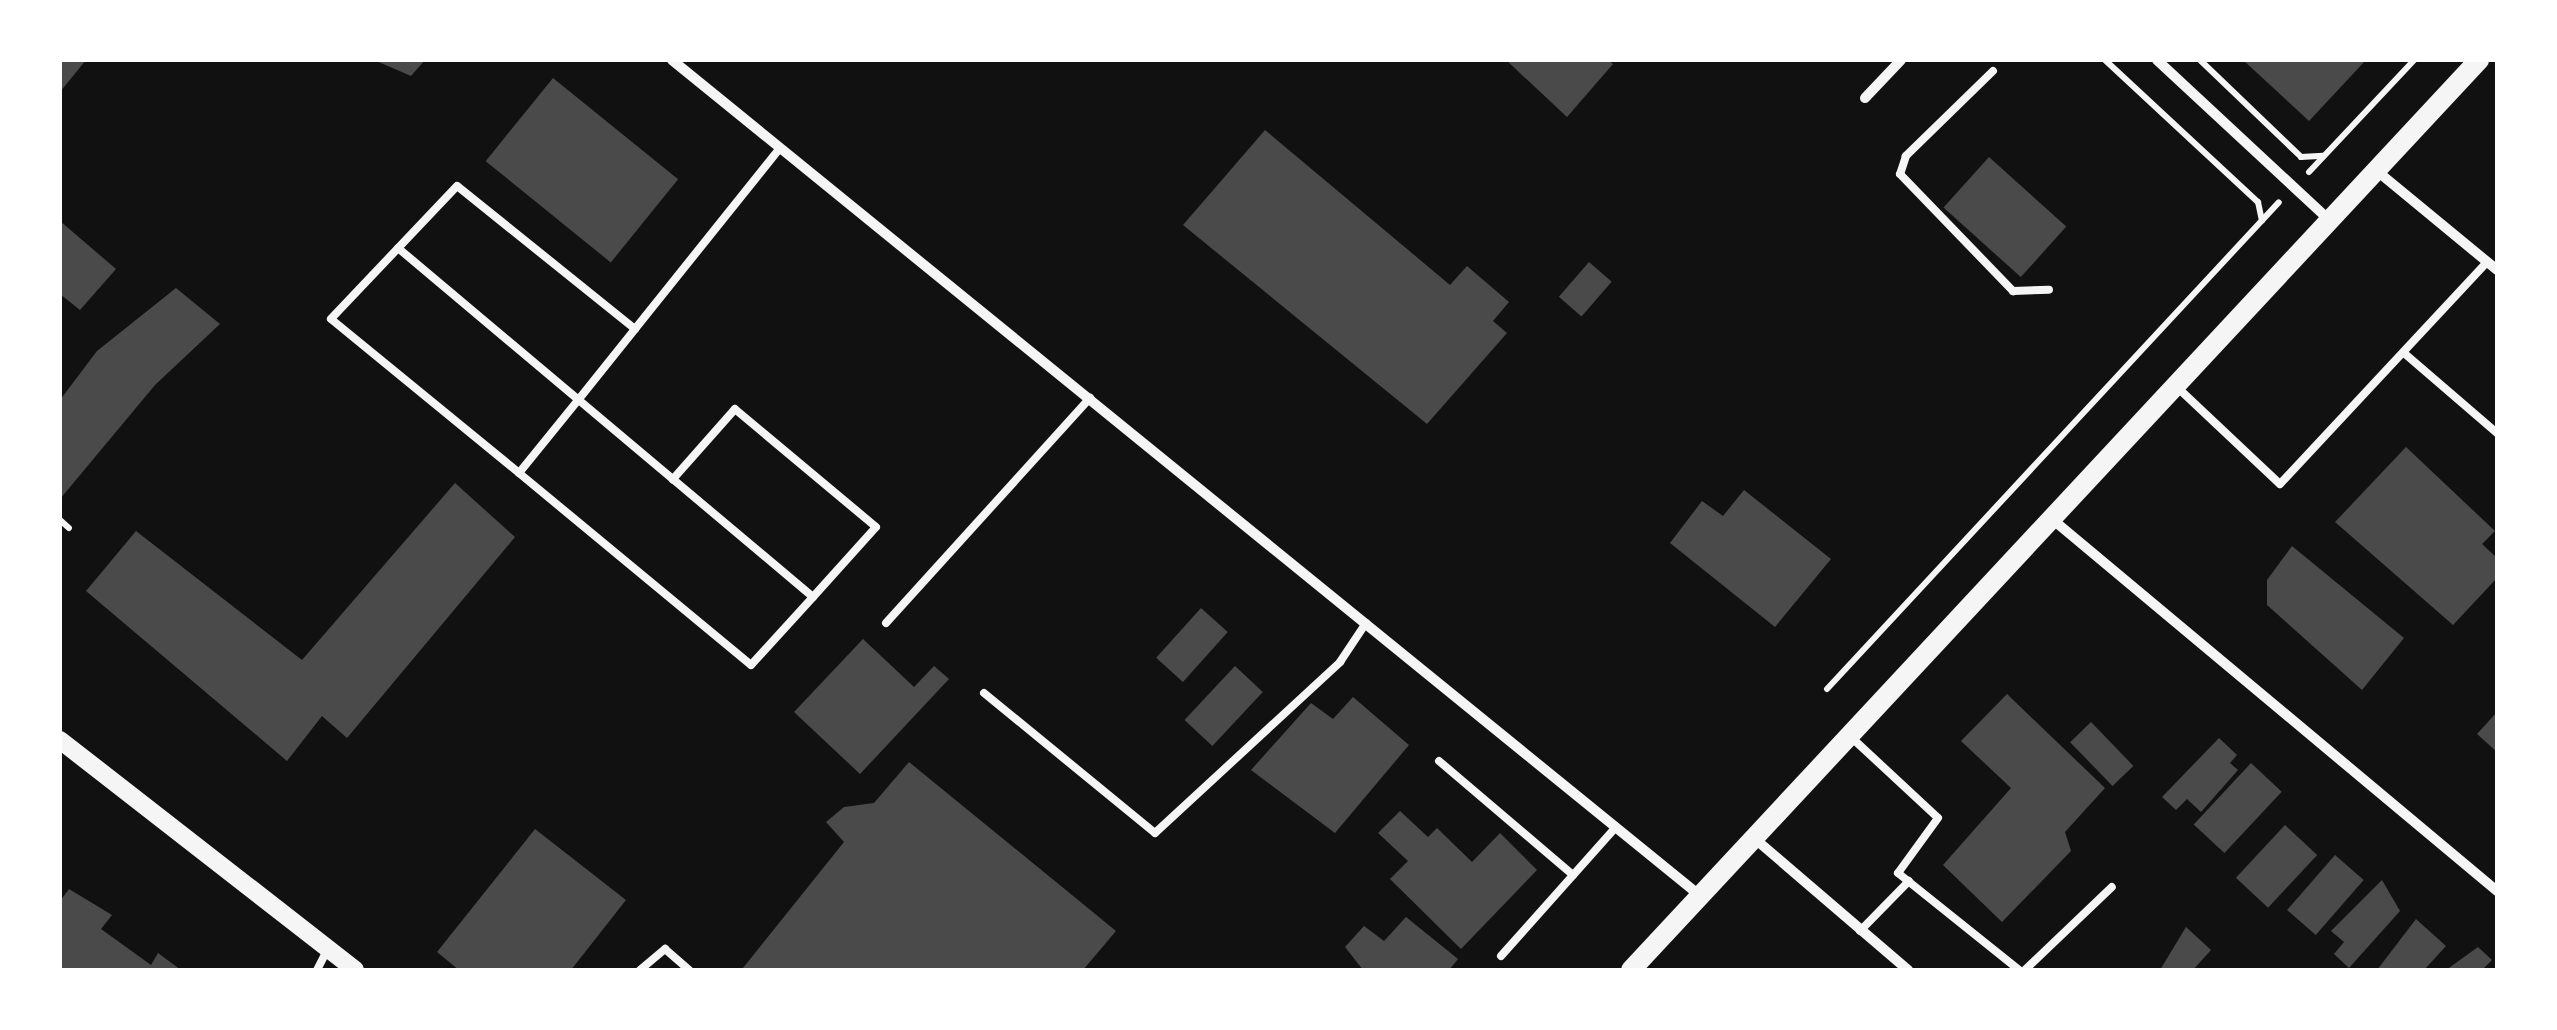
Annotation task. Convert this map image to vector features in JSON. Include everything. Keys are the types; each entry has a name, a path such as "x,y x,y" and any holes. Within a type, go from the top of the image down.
{"main road":[{"path":"1631,970 2480,60"}],"street":[{"path":"672,60 1698,894"},
{"path":"1865,98 1901,60"},
{"path":"2157,60 2330,221"},
{"path":"2377,171 2492,266"},
{"path":"2051,518 2497,891"},
{"path":"60,740 355,970"},
{"path":"1754,838 1908,970"}],"lane":[{"path":"1994,71 1906,156 1900,174 2013,291 2050,290"},
{"path":"519,473 780,148"},
{"path":"635,329 457,186 332,319 750,665 876,526 735,409 673,479"},
{"path":"398,248 813,598"},
{"path":"2175,385 2280,484 2492,266"},
{"path":"2404,353 2497,433"},
{"path":"886,622 1090,398"},
{"path":"984,693 1156,833 1340,662 1366,624"},
{"path":"1849,735 1938,818 1898,873 2022,970 2112,887"},
{"path":"1439,761 1573,875"},
{"path":"1501,956 1616,827"},
{"path":"1860,931 1909,881"},
{"path":"318,970 328,948"},
{"path":"640,970 664,949 689,970"}],"path":[{"path":"2105,60 2258,202 2262,220"},
{"path":"2200,60 2301,156 2323,156"},
{"path":"1828,689 2414,60"},
{"path":"60,520 70,528"}],"building":[{"path":"60,60 86,60 60,92"},
{"path":"374,60 425,60 411,76"},
{"path":"1506,60 1608,60 1613,64 1567,117"},
{"path":"2243,60 2366,60 2309,121"},
{"path":"553,78 678,179 611,262 486,161"},
{"path":"1265,130 1450,285 1467,266 1509,302 1493,321 1507,333 1427,424 1183,225"},
{"path":"1989,157 2066,227 2021,277 1943,208"},
{"path":"60,221 116,269 80,310 60,294"},
{"path":"1589,262 1612,282 1581,316 1559,297"},
{"path":"176,288 220,324 155,385 60,499 60,400 97,351"},
{"path":"2406,447 2495,531 2482,544 2497,558 2497,578 2453,625 2335,522"},
{"path":"455,483 515,537 347,738 322,716 287,761 86,591 136,531 302,660"},
{"path":"1744,490 1831,559 1775,627 1670,543 1702,501 1723,516"},
{"path":"2292,546 2404,638 2362,690 2267,605 2267,580"},
{"path":"1201,608 1228,632 1183,682 1156,658"},
{"path":"863,639 914,687 934,666 949,679 860,774 794,712"},
{"path":"1235,666 1263,692 1212,746 1185,720"},
{"path":"2007,694 2105,788 2065,832 2071,851 2002,922 1943,865 2011,788 1961,741"},
{"path":"1353,697 1409,745 1335,833 1251,770 1311,703 1333,719"},
{"path":"2497,712 2497,752 2477,734"},
{"path":"2091,722 2133,766 2113,786 2070,742"},
{"path":"2219,738 2237,755 2230,763 2238,770 2201,812 2187,799 2176,810 2162,797"},
{"path":"909,762 1116,931 1083,970 743,968 844,842 826,822 844,807 874,803"},
{"path":"2251,763 2282,792 2224,853 2194,824"},
{"path":"1400,811 1428,837 1437,828 1472,862 1500,833 1537,870 1461,949 1390,879 1408,861 1378,833"},
{"path":"2285,825 2317,855 2268,908 2236,878"},
{"path":"535,829 626,900 571,970 459,970 437,952"},
{"path":"2335,855 2364,880 2316,935 2287,910"},
{"path":"2382,880 2400,911 2349,968 2334,954 2344,942 2331,931"},
{"path":"69,889 112,915 101,929 151,965 158,953 181,970 60,970 60,901"},
{"path":"1406,917 1458,959 1449,970 1363,970 1345,947 1364,926 1384,941"},
{"path":"2416,919 2446,946 2424,970 2377,970"},
{"path":"2186,927 2211,950 2193,970 2160,970"},
{"path":"2478,947 2492,960 2482,970 2446,970"}]}
